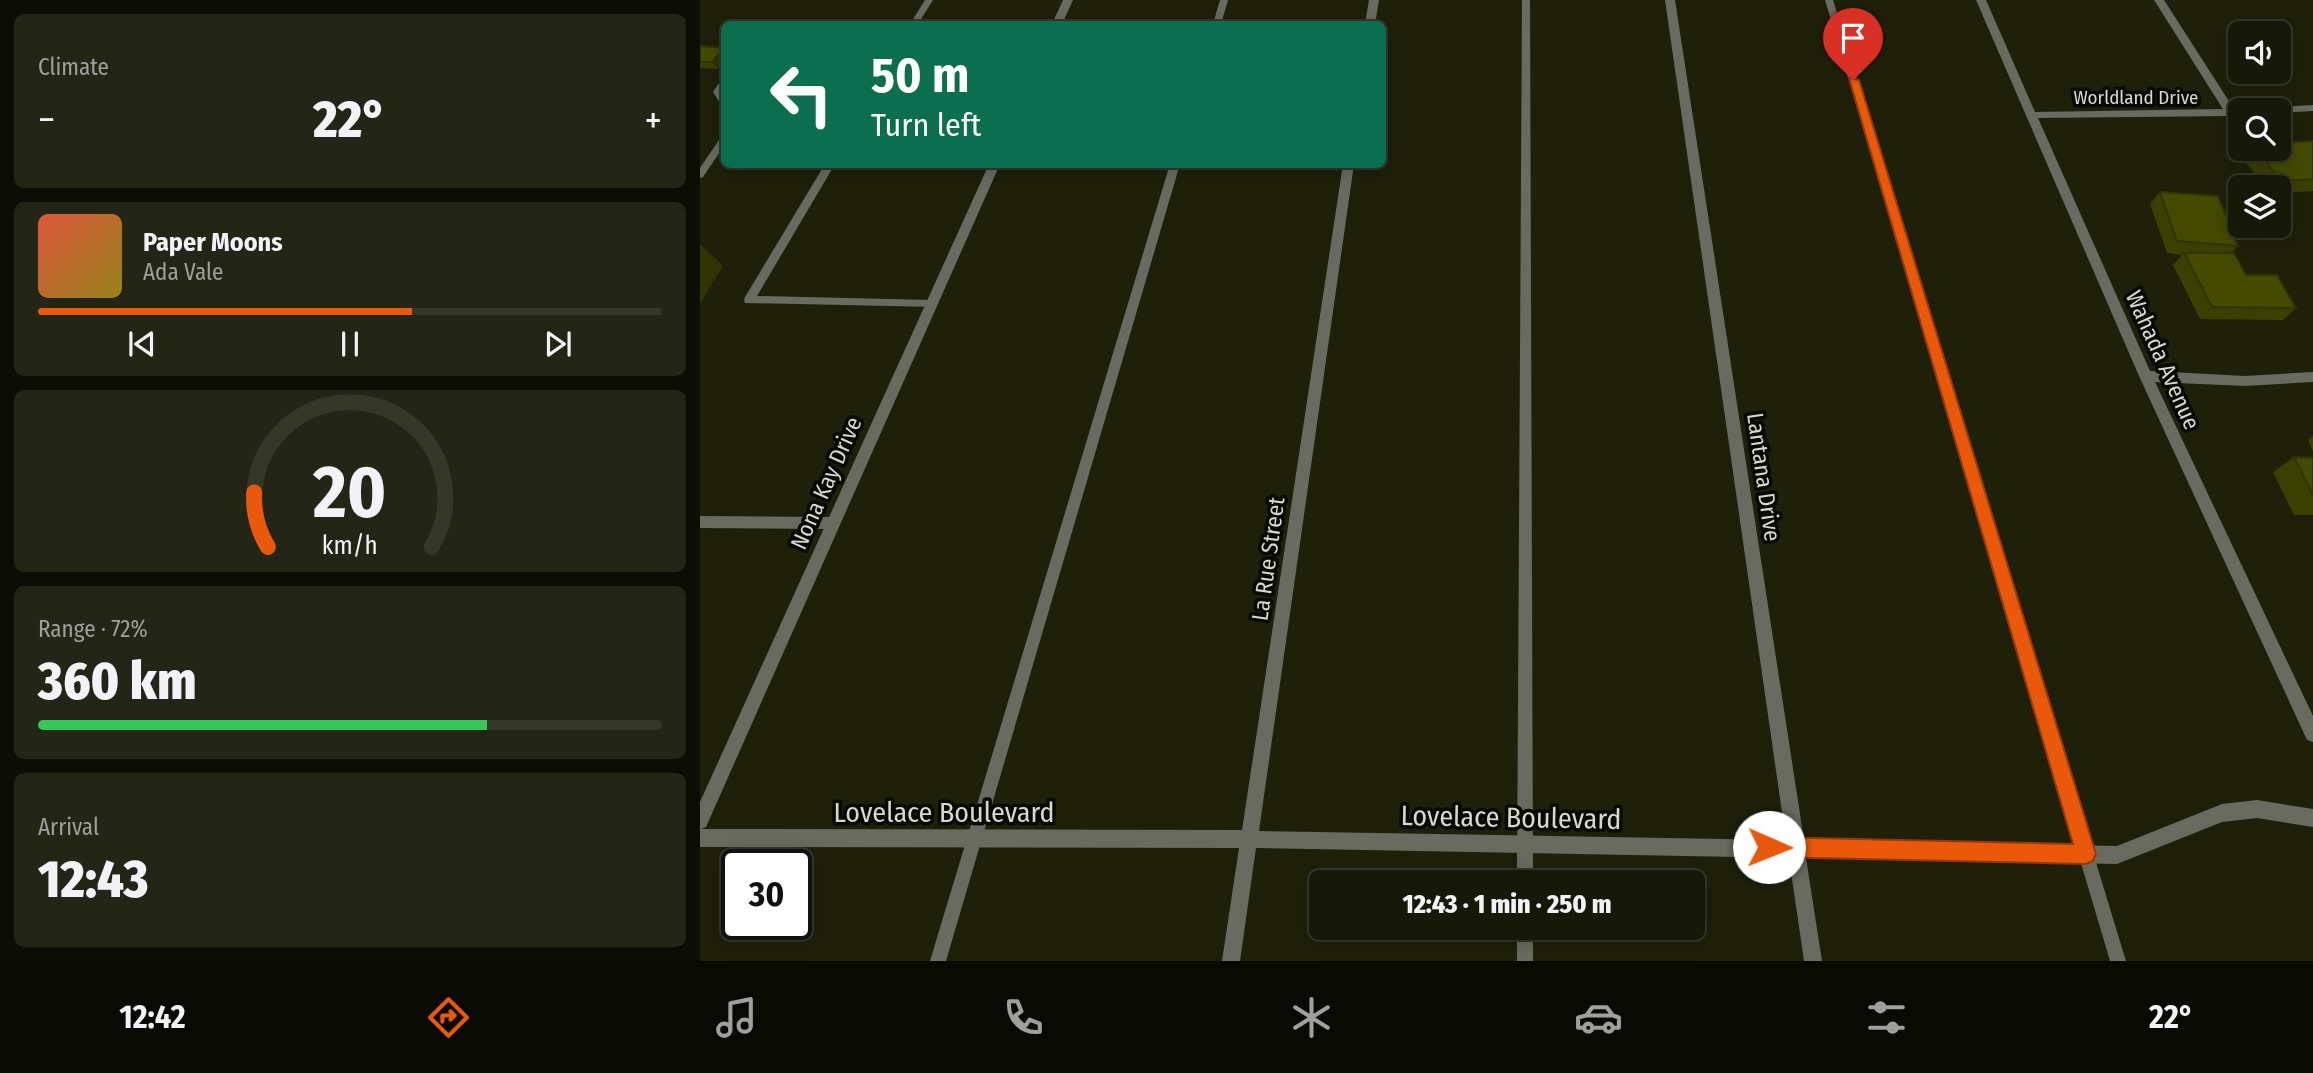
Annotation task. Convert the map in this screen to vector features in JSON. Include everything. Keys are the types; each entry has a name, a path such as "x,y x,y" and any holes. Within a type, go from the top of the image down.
{"street":[{"path":"1058,21 1068,0"},
{"path":"1370,21 1374,0"},
{"name":"Lantana Drive","path":"1670,0 1813,961"},
{"name":"Wahada Avenue","path":"1981,0 2146,376 2313,734"},
{"path":"2159,0 2228,103"},
{"path":"2291,109 2313,108"},
{"name":"Worldland Drive","path":"2032,115 2228,113"},
{"name":"Nona Kay Drive","path":"700,821 993,168"},
{"name":"La Rue Street","path":"1231,961 1348,168"},
{"path":"2146,376 2245,381 2313,377"},
{"name":"Lovelace Boulevard","path":"700,838 1249,839 2117,855 2222,813 2257,809 2313,818"}],"lane":[{"path":"916,21 929,0"},
{"path":"1218,21 1224,0"},
{"path":"1525,870 1526,0"},
{"path":"1829,0 2118,961"},
{"path":"700,174 721,143"},
{"path":"828,168 749,300 932,304"},
{"path":"938,961 1174,168"},
{"path":"700,522 834,523"},
{"path":"1525,940 1525,961"}],"building":[{"path":"700,46 721,48 712,62 700,62"},
{"path":"2313,141 2313,179 2291,180 2291,175 2276,175 2265,161 2291,161 2291,142"},
{"path":"2160,192 2218,196 2228,221 2228,238 2235,238 2238,246 2177,241"},
{"path":"2184,253 2234,253 2246,275 2277,275 2296,308 2212,307"},
{"path":"2294,457 2313,458 2313,495"}],"route":[{"path":"1769,847 2086,854 1853,80"}]}
